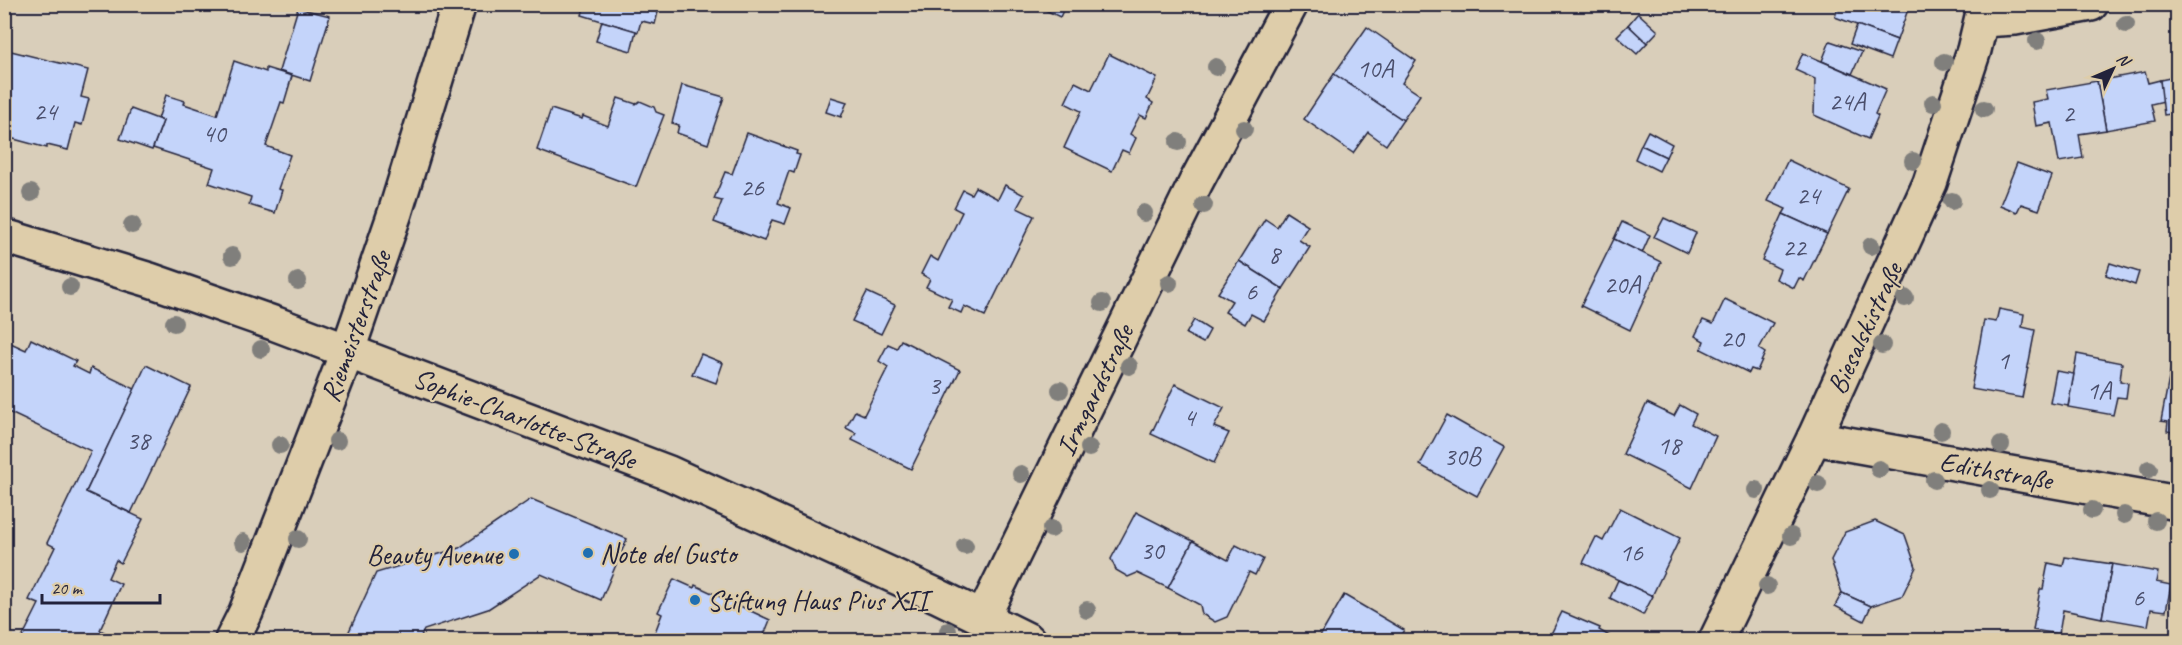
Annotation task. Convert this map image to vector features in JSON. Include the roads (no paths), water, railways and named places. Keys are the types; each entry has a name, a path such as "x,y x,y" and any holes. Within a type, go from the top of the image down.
{"street":[{"name":"Riemeisterstraße","path":"232,640 246,612 348,350 395,213 459,4"},
{"name":"Irmgardstraße","path":"983,617 1196,182 1291,4"},
{"path":"1984,12 2015,18 2091,4"},
{"name":"Biesalskistraße","path":"1716,640 1814,438 1930,183 1984,12"},
{"name":"Sophie-Charlotte-Straße","path":"4,236 150,280 348,350 669,473 983,617 1028,640"},
{"name":"Edithstraße","path":"1814,438 2178,503"}],"place":[{"name":"Note del Gusto","path":"588,553"},
{"name":"Beauty Avenue","path":"514,554"},
{"name":"Stiftung Haus Pius XII","path":"695,600"}]}
